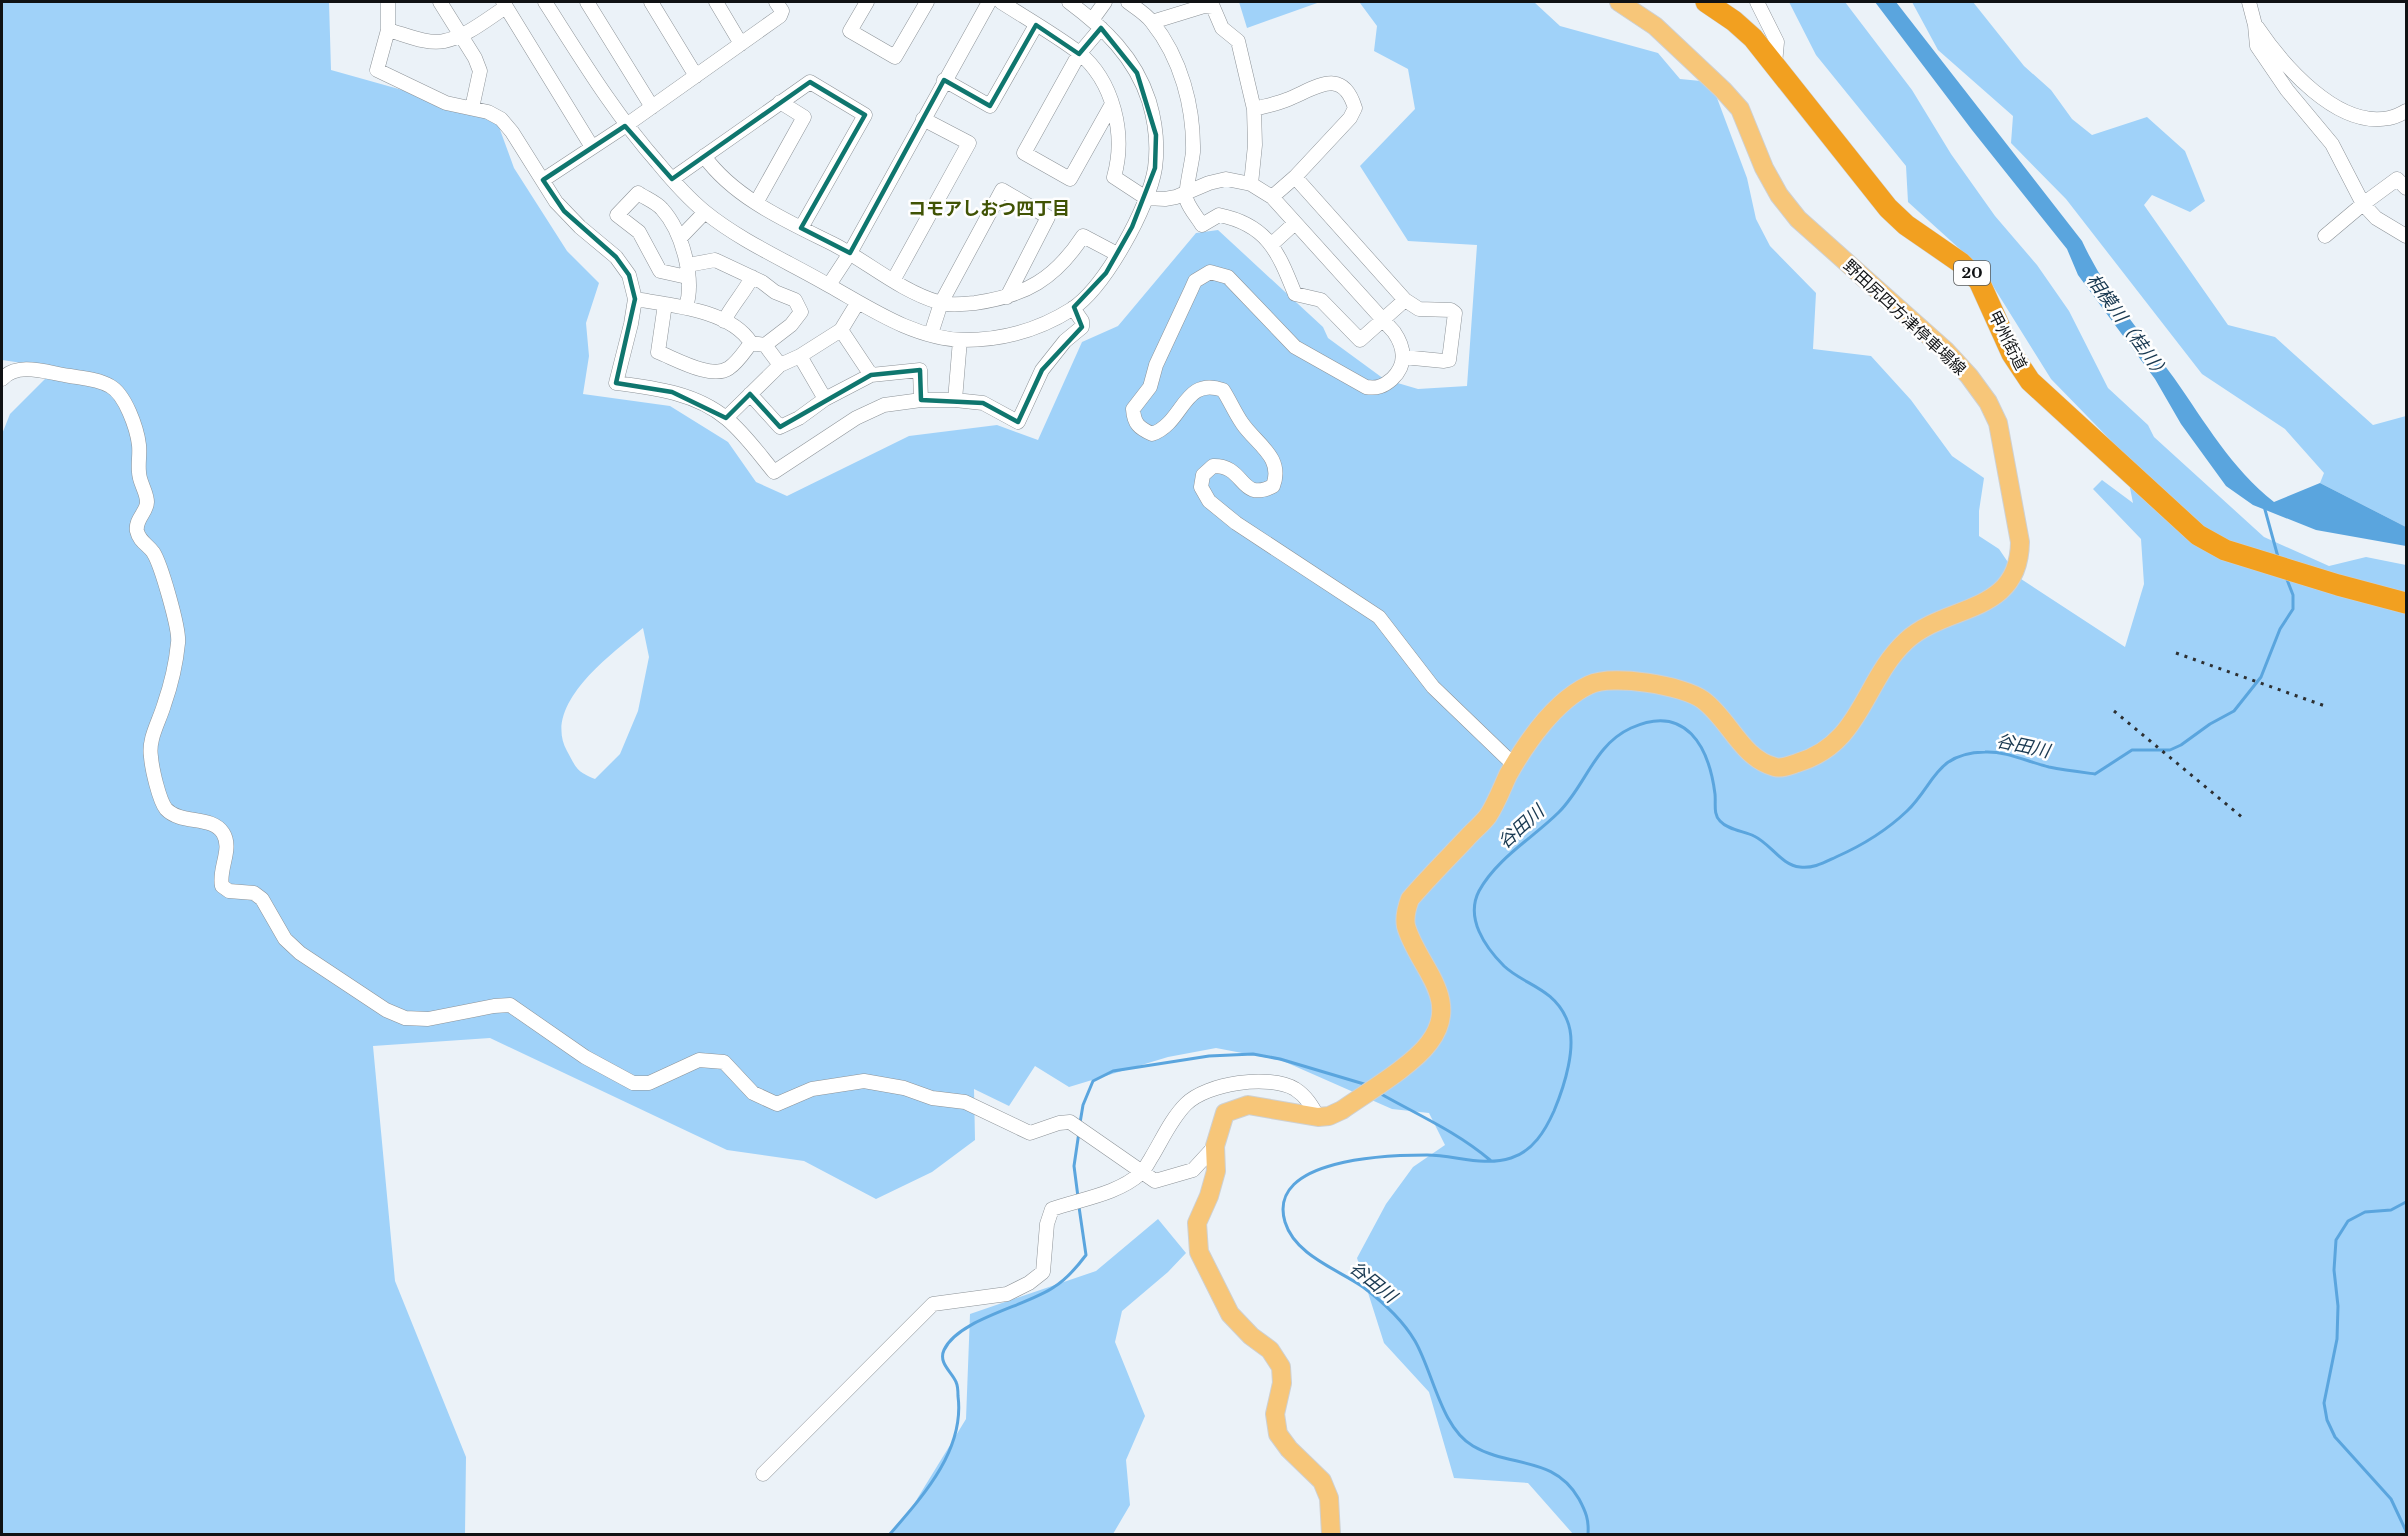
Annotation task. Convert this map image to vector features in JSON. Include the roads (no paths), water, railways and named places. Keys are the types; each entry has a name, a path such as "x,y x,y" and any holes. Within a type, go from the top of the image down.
{"highway":[{"name":"甲州街道","path":"1706,2 1734,21 1753,38 1888,208 1906,225 1960,262 1979,281 2012,354 2035,386 2130,470 2198,535 2225,550 2338,585 2406,603"}],"main road":[{"name":"野田尻四方津停車場線","path":"1330,1534 1329,1498 1322,1481 1289,1449 1278,1434 1275,1414 1282,1383 1281,1367 1270,1350 1251,1336 1230,1314 1199,1252 1197,1223 1209,1196 1216,1171 1215,1146 1225,1113 1248,1105 1318,1117 1329,1116 1342,1110 1419,1054 1431,1042 1442,1008 1438,989 1406,925 1406,911 1410,899 1488,815 1514,765 1553,711 1575,693 1591,684 1607,680 1632,681 1678,690 1702,700 1728,725 1742,746 1758,760 1777,768 1810,759 1824,753 1840,739 1872,692 1890,660 1906,641 1920,631 1993,597 2008,585 2020,560 2020,542 1998,423 1988,402 1969,376 1946,351 1798,219 1779,195 1764,168 1740,109 1723,90 1655,26 1619,2"}],"street":[{"path":"388,2 388,30 377,70 446,103 472,108 501,119 564,211 616,257 629,275 635,299 616,383 672,392 699,401 726,418 774,472 856,418 884,405 921,400 955,400 983,404 1018,422 1042,370 1065,341 1082,327 1082,321 1073,308"},
{"path":"440,2 475,58 480,71 472,108"},
{"path":"545,2 626,126 672,179 705,212 742,236 903,326 960,340 992,339 1020,333 1073,308 1091,292 1117,254 1146,198 1155,168 1156,135 1149,102 1137,73 1127,57 1097,24 1069,2"},
{"path":"587,2 652,107"},
{"path":"651,2 696,76"},
{"path":"716,2 741,44"},
{"path":"543,180 626,126 780,16 782,11 776,2"},
{"path":"867,2 850,31 895,57 927,2"},
{"path":"830,285 989,2"},
{"path":"1001,2 1079,54 1098,77 1118,123 1119,159 1114,177 1146,198 1165,199 1226,179 1251,184 1272,198 1400,340 1403,357 1398,373 1386,384 1375,389 1366,387 1295,347 1228,277 1210,272 1195,281 1156,365 1150,387 1133,409 1134,420 1140,428 1152,434 1164,430 1190,396 1200,388 1211,386 1223,390 1242,423 1274,461 1277,475 1273,486 1261,492 1250,490 1233,470 1224,465 1213,466 1203,475 1201,487 1209,501 1236,524 1378,617 1433,687 1514,765"},
{"path":"1105,2 1097,24 1024,153 1070,179 1112,105"},
{"path":"1128,2 1152,22 1181,74 1192,122 1193,154 1190,182 1185,193 1186,200 1202,225 1219,215 1247,224 1272,244 1295,294 1321,300 1360,340 1405,300"},
{"path":"1757,2 1777,42 1775,64"},
{"path":"2249,2 2258,46 2287,90 2332,144 2363,204 2376,218 2406,236"},
{"path":"388,30 442,42 461,35 505,4 592,147"},
{"path":"1152,22 1204,6 1213,7 1222,28 1238,41 1254,109 1255,145 1251,184"},
{"path":"944,80 990,106 1036,25"},
{"path":"2255,25 2274,53 2316,95 2354,115 2373,120 2390,118 2406,111"},
{"path":"672,179 810,82 865,115 801,228"},
{"path":"1254,109 1287,100 1316,86 1331,83 1343,85 1351,94 1356,108 1350,118 1272,198"},
{"path":"756,203 804,117 780,102"},
{"path":"894,279 969,143 923,119"},
{"path":"704,156 714,170 756,203 850,253 918,293 941,303 967,304 1007,297 1028,289 1049,276 1069,257 1083,237 1117,254"},
{"path":"1294,177 1405,300 1419,309 1451,310 1455,313 1449,360 1403,357"},
{"path":"2325,236 2397,179 2406,188"},
{"path":"931,334 941,303 1002,190 1048,217 1007,297"},
{"path":"686,307 690,294 688,271 680,238 661,208 638,193 617,215 639,232 660,271 688,271 716,260 762,282 775,292 795,300 801,312 790,325 765,345"},
{"path":"680,238 705,212"},
{"path":"1272,244 1295,223"},
{"path":"724,321 732,305 745,291 752,278"},
{"path":"635,299 686,307 724,321 744,332 751,343 765,345 780,365"},
{"path":"726,418 780,365 800,356 841,330 858,302"},
{"path":"665,304 658,352 691,366 717,373 728,369 751,343"},
{"path":"841,330 872,375"},
{"path":"955,400 960,340"},
{"path":"800,356 825,399"},
{"path":"2,379 18,369 39,371 109,385 122,396 139,442 138,474 147,498 147,506 139,516 136,530 141,540 152,550 160,566 179,640 174,672 151,742 151,756 166,809 178,816 212,825 222,832 227,841 220,878 222,886 229,891 254,893 262,899 285,939 300,953 386,1010 405,1018 428,1019 510,1005 585,1057 633,1083 650,1083 699,1060 724,1062 753,1093 777,1104 812,1089 864,1081 904,1089 932,1098 965,1102 1030,1133 1059,1123 1070,1122 1155,1181 1193,1170 1215,1146"},
{"path":"750,394 780,427 799,418 825,399 872,375 920,370 921,400"},
{"path":"763,1474 933,1304 1007,1294 1029,1283 1043,1272 1047,1224 1052,1209 1121,1186 1142,1173 1187,1102 1221,1086 1243,1082 1282,1083 1307,1099 1318,1117"}],"water":[{"name":"相模川（桂川）","path":"1875,2 1896,2 2082,241 2125,312 2220,444 2259,489 2274,502 2320,483 2406,527 2406,546 2316,530 2253,505 2226,486 2181,424 2155,379 2078,275 2067,249 1972,130"}],"waterway":[{"name":"谷田川","path":"2264,506 2278,557"},
{"name":"谷田川","path":"1588,1534 1584,1508 1569,1485 1557,1475 1530,1464 1487,1453 1462,1438 1445,1413 1415,1341 1404,1325 1363,1287 1307,1252 1290,1234 1285,1222 1284,1201 1294,1185 1312,1173 1335,1164 1386,1156 1427,1155 1480,1161 1501,1160 1526,1151 1547,1126 1558,1101 1568,1066 1570,1030 1561,1009 1554,1001 1504,966 1490,950 1479,932 1474,911 1475,901 1495,868 1559,812 1608,744 1631,728 1650,722 1666,721 1680,726 1691,734 1700,746 1712,777 1716,812 1720,821 1760,840 1787,862 1805,867 1819,865 1845,853 1882,831 1907,811 1946,764 1968,754 2001,753 2049,767 2095,774 2132,750 2170,750 2234,711 2261,677 2280,629 2293,609 2293,595 2286,577"},
{"path":"1080,1123 1083,1105 1093,1081 1113,1071 1209,1056 1253,1054 1280,1059 1364,1084"},
{"path":"1381,1094 1451,1132 1490,1160"},
{"path":"1078,1197 1074,1166 1079,1132"},
{"path":"2406,1202 2391,1210 2365,1212 2348,1221 2336,1240 2334,1270 2338,1306 2337,1339 2324,1403 2327,1420 2335,1437 2391,1499 2406,1531"},
{"path":"890,1534 928,1488 939,1471 955,1435 958,1416 958,1387 944,1363 944,1350 963,1330 978,1321 1042,1294 1059,1284 1072,1272 1086,1255 1079,1207"}],"railway":[{"path":"2176,653 2325,706"},
{"path":"2114,711 2243,818"}],"district":[{"name":"コモアしおつ四丁目","path":"989,209"}]}
